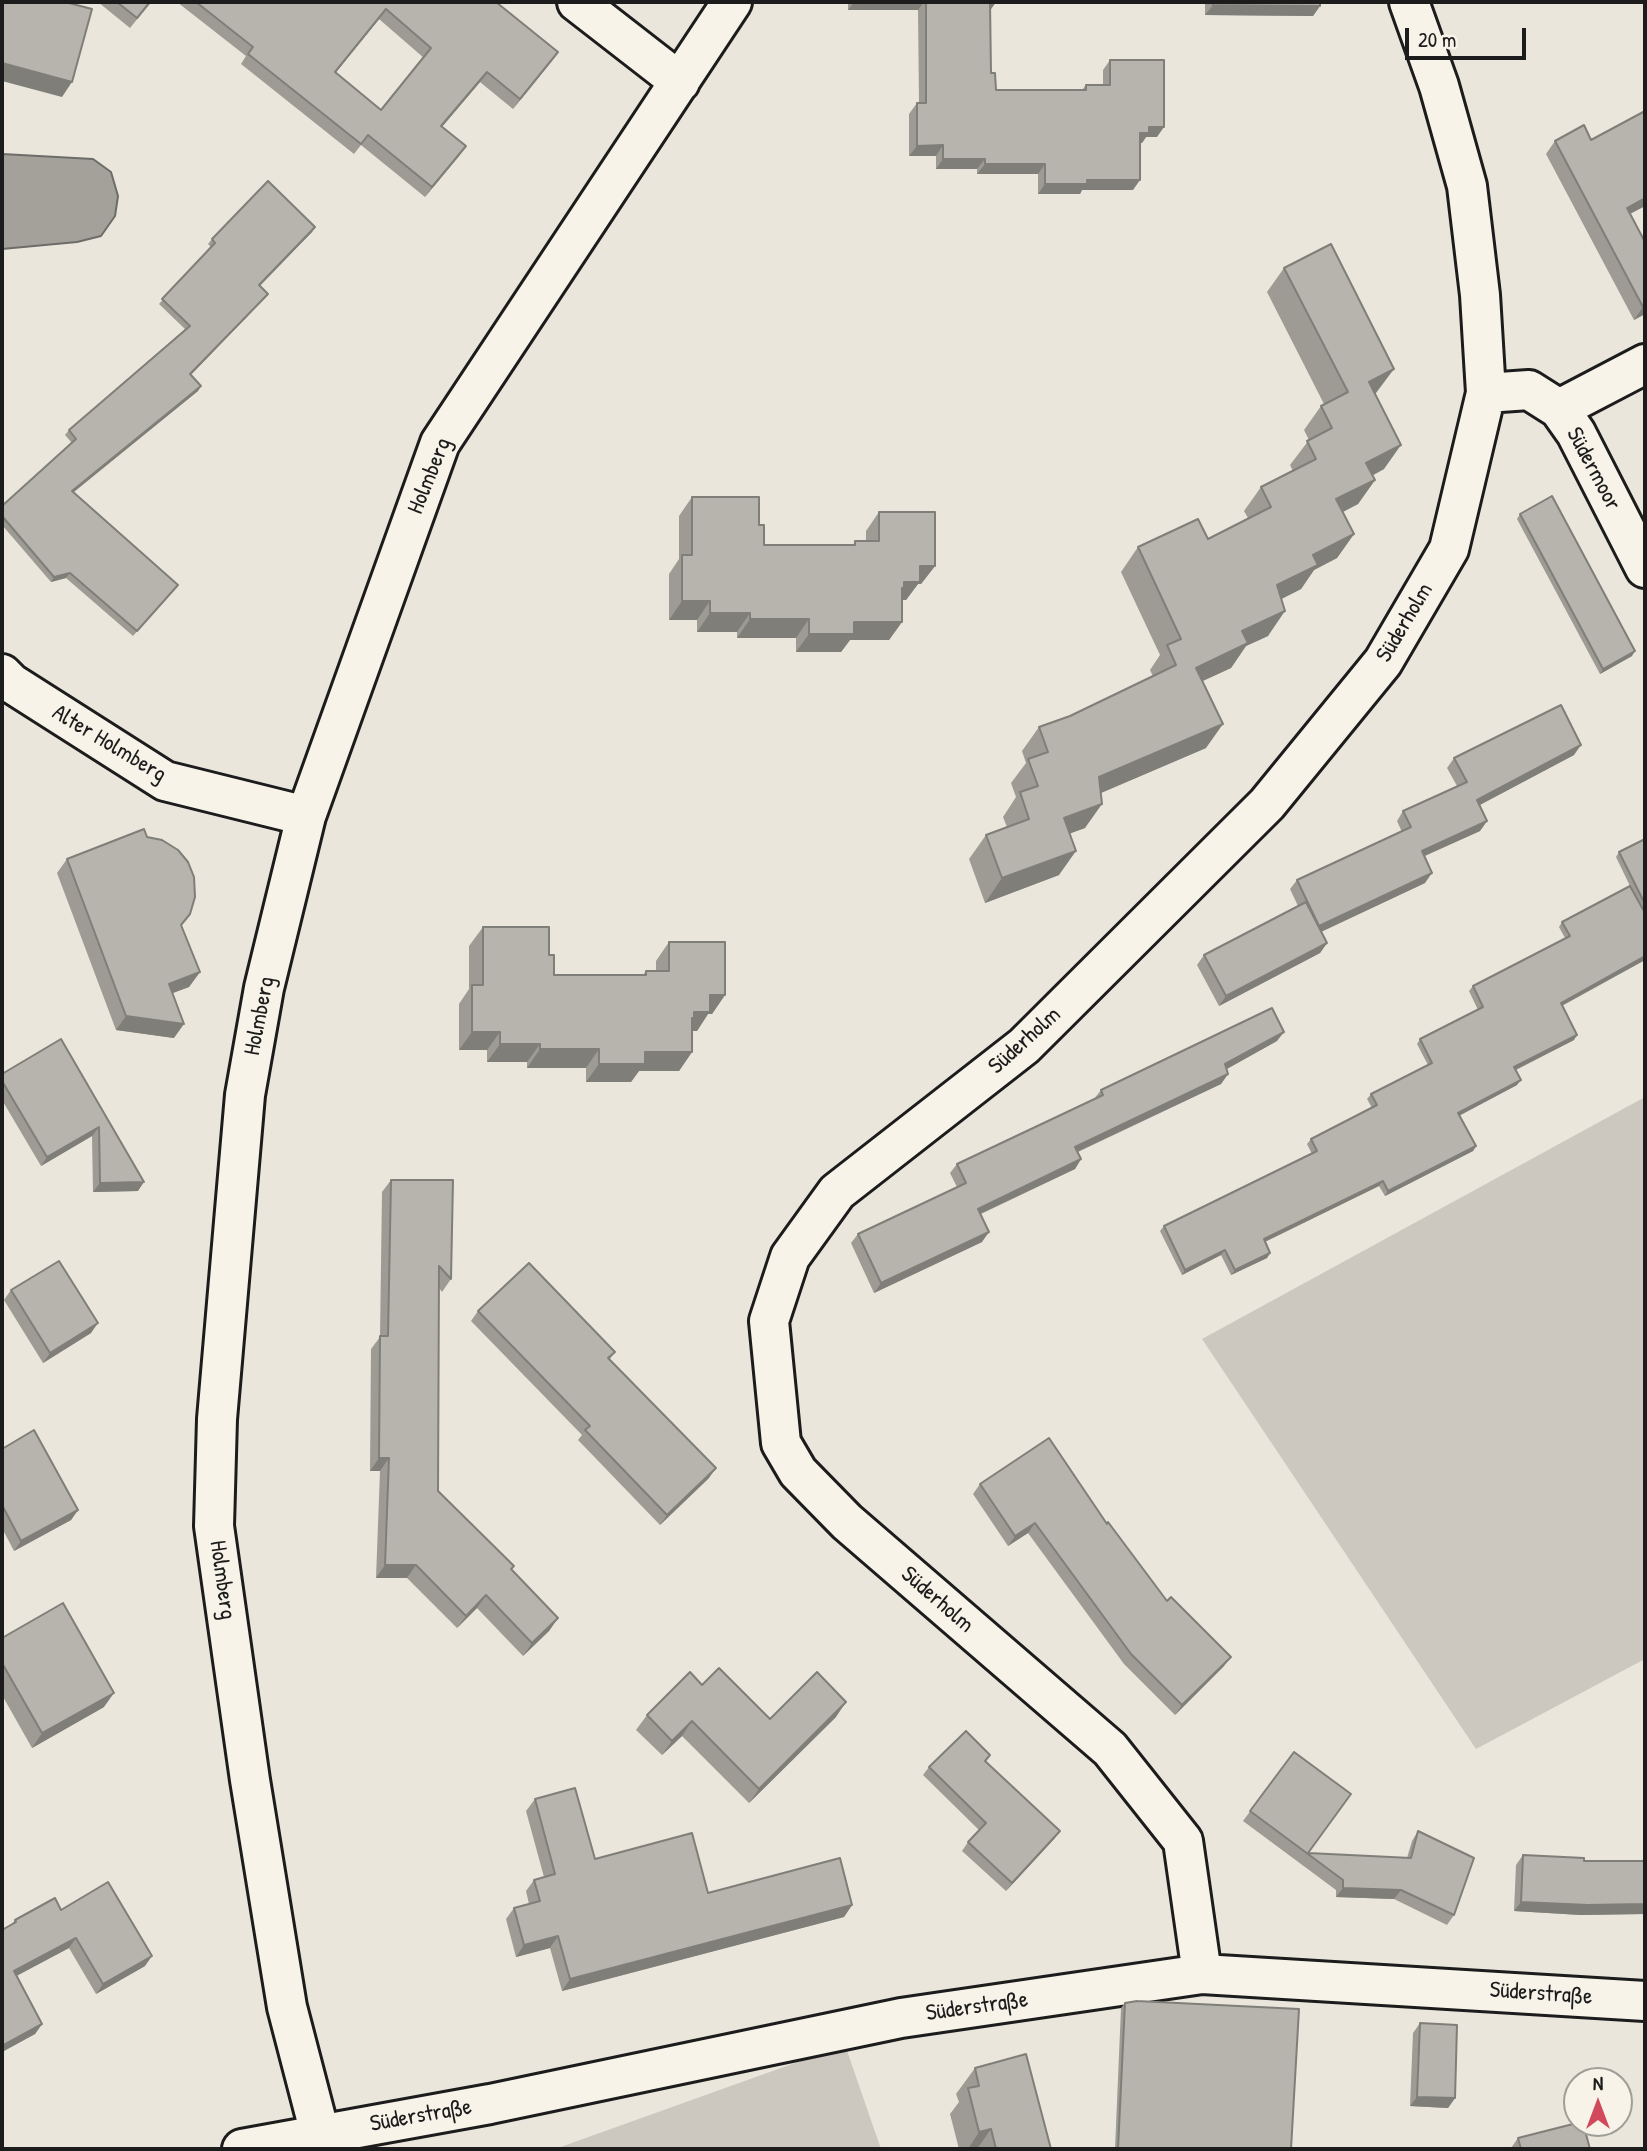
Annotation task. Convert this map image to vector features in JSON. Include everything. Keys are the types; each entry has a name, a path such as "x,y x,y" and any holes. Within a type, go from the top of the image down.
{"street":[{"path":"577,2 680,82"},
{"name":"Holmberg","path":"321,2142 284,1994 214,1526 217,1419 245,1095 264,988 306,816 440,443 732,2"},
{"name":"Süderholm","path":"1202,1974 1182,1841 1110,1749 847,1522 798,1472 781,1444 769,1321 790,1256 837,1192 1024,1046 1267,804 1383,662 1449,549 1486,393 1480,295 1467,186 1439,86 1409,2"},
{"name":"Südermoor","path":"1559,409 1645,364"},
{"name":"Südermoor","path":"1486,393 1529,390 1559,409 1576,433 1645,568"},
{"name":"Alter Holmberg","path":"5,683 165,780 306,816"},
{"name":"Süderstraße","path":"242,2149 321,2142 901,2018 1202,1974 1645,2001"}],"shaded area":[{"path":"2,154 93,159 111,172 118,196 115,216 101,236 77,242 2,249"},
{"path":"1645,1097 1645,1659 1476,1749 1202,1339"},
{"path":"845,2045 881,2149 555,2149"}],"building":[{"path":"2,2 65,2 92,9 72,82 2,63"},
{"path":"117,2 150,2 137,18"},
{"path":"196,2 496,2 558,52 520,99 487,72 441,126 466,146 432,187 368,135 361,144 248,54 253,47","holes":["386,9 431,48 381,110 335,72"]},
{"path":"926,2 990,2 991,73 995,73 996,90 1086,90 1086,85 1110,85 1110,60 1164,60 1164,127 1149,127 1149,133 1140,133 1140,180 1087,180 1087,184 1045,184 1045,164 985,164 985,159 943,159 943,145 917,146 917,103 926,103"},
{"path":"1213,2 1320,2 1320,6 1213,5"},
{"path":"1645,111 1645,198 1627,208 1645,242 1643,307 1555,141 1584,125 1591,140"},
{"path":"268,181 315,227 259,285 268,294 190,374 201,386 72,491 178,585 137,631 70,573 54,577 2,516 2,506 76,439 69,430 190,326 162,299 215,243 212,239"},
{"path":"1331,244 1394,369 1369,382 1401,445 1366,463 1375,480 1336,499 1354,534 1313,555 1318,565 1277,585 1285,611 1242,631 1248,643 1196,668 1223,724 1099,777 1102,804 1064,818 1076,851 1002,878 986,835 1029,819 1020,792 1038,786 1028,759 1048,752 1039,727 1070,716 1176,665 1167,645 1181,639 1138,547 1198,519 1208,539 1271,507 1261,487 1316,459 1307,441 1332,428 1321,406 1348,392 1284,268"},
{"path":"1552,496 1635,651 1603,669 1520,514"},
{"path":"692,497 759,497 759,525 764,525 764,545 855,545 855,541 879,541 879,512 935,512 935,566 920,566 920,582 904,582 902,622 854,622 854,634 809,634 809,619 750,619 750,613 710,613 710,601 682,601 682,555 692,555"},
{"path":"1561,705 1581,745 1477,800 1487,821 1422,851 1432,873 1319,926 1297,880 1411,827 1403,811 1467,782 1454,758"},
{"path":"144,829 147,837 162,840 178,850 188,862 194,877 195,897 190,914 181,925 200,972 169,984 184,1024 126,1016 67,859"},
{"path":"1645,839 1645,904 1619,852"},
{"path":"1630,886 1645,913 1645,956 1561,1003 1577,1035 1514,1067 1521,1080 1458,1113 1476,1146 1388,1191 1383,1181 1264,1239 1270,1253 1235,1270 1225,1250 1185,1270 1164,1226 1317,1151 1311,1139 1377,1105 1371,1094 1432,1063 1420,1039 1483,1007 1473,986 1570,936 1562,922"},
{"path":"1306,902 1327,943 1226,996 1204,955"},
{"path":"483,927 549,927 549,955 554,955 554,975 646,975 646,971 669,971 669,942 725,942 725,995 710,995 710,1012 694,1012 692,1052 645,1052 645,1064 599,1064 599,1049 540,1049 540,1044 500,1044 500,1032 472,1032 472,985 483,985"},
{"path":"1272,1008 1284,1032 1225,1064 1228,1074 1075,1147 1081,1159 978,1209 989,1232 881,1283 858,1234 966,1183 957,1164 1103,1095 1101,1090"},
{"path":"61,1039 144,1182 100,1183 99,1127 47,1157 2,1081 2,1074"},
{"path":"391,1180 453,1180 451,1279 439,1266 438,1491 514,1566 511,1569 558,1618 532,1643 486,1595 466,1616 416,1565 385,1565 389,1458 379,1458 380,1336 388,1336"},
{"path":"59,1261 98,1323 50,1353 11,1290"},
{"path":"529,1263 615,1352 608,1358 716,1468 667,1515 585,1430 590,1426 478,1311"},
{"path":"34,1430 78,1510 21,1541 2,1505 2,1449"},
{"path":"1049,1438 1107,1524 1108,1522 1167,1601 1171,1597 1231,1657 1182,1705 1131,1654 1035,1523 1015,1536 980,1484"},
{"path":"63,1603 114,1693 42,1733 2,1663 2,1638"},
{"path":"719,1668 770,1719 817,1672 846,1702 759,1789 692,1721 672,1741 647,1715 690,1672 702,1685"},
{"path":"966,1731 990,1755 985,1761 1060,1831 1012,1883 968,1842 986,1823 929,1767"},
{"path":"1294,1752 1351,1794 1308,1853 1411,1858 1418,1831 1474,1858 1454,1915 1401,1890 1343,1888 1343,1880 1250,1811"},
{"path":"575,1788 595,1859 692,1833 708,1893 840,1858 852,1905 570,1979 558,1936 524,1945 514,1908 540,1901 534,1880 555,1874 535,1799"},
{"path":"1523,1855 1584,1858 1584,1861 1645,1861 1645,1904 1521,1902"},
{"path":"108,1882 152,1956 103,1984 76,1938 14,1971 42,2024 2,2046 2,1930 55,1898 61,1910"},
{"path":"1137,2001 1299,2009 1291,2149 1118,2149 1125,2003"},
{"path":"1420,2023 1457,2025 1455,2098 1417,2097"},
{"path":"1026,2054 1051,2149 996,2149 991,2129 979,2132 968,2088 979,2086 975,2068"},
{"path":"1563,2127 1563,2137 1587,2137 1590,2149 1521,2149 1518,2138"}]}
